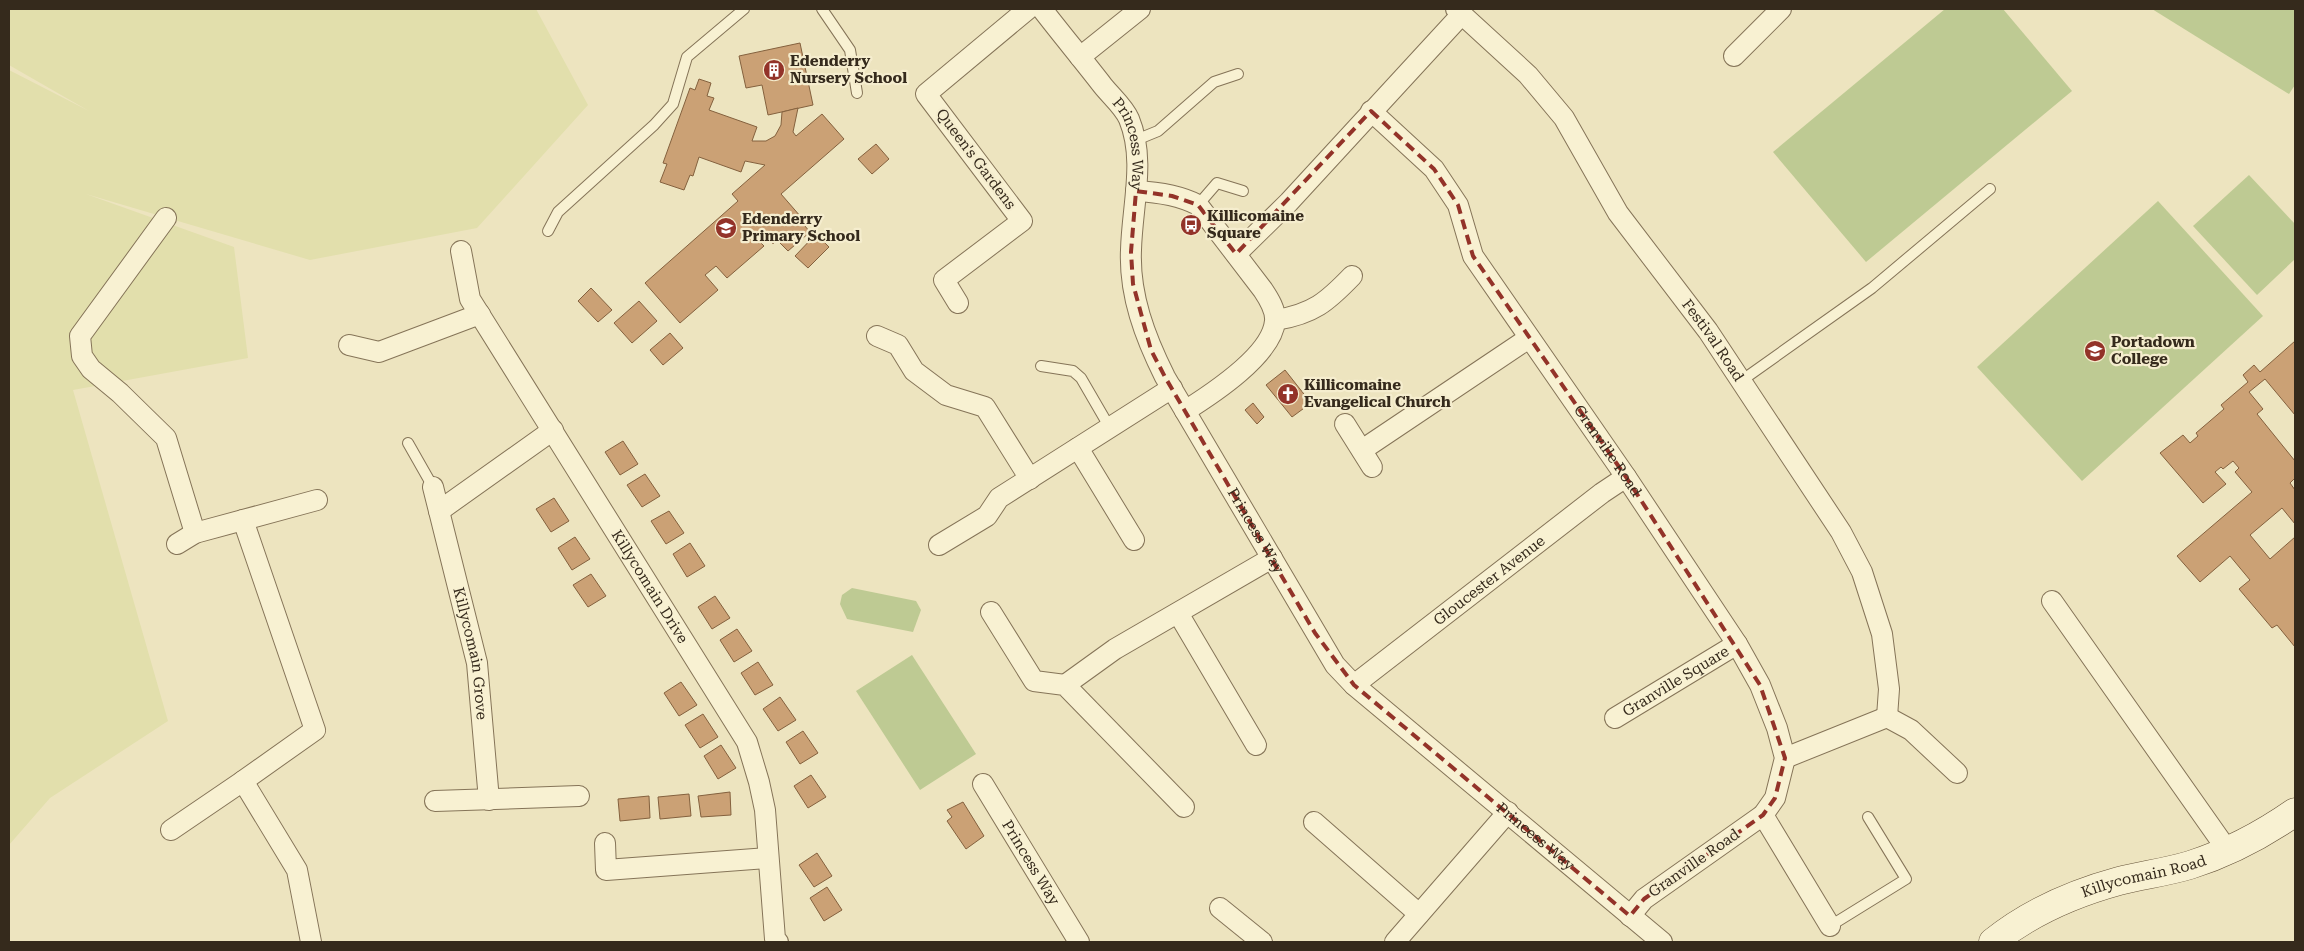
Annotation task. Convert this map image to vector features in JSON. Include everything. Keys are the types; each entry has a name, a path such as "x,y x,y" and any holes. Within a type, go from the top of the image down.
{"street":[{"name":"Queen's Gardens","path":"958,303 944,280 1022,221 926,94 1028,9"},
{"name":"Princess Way","path":"1042,9 1128,116 1136,140 1138,175 1133,206 1131,252 1133,284 1139,312 1151,350 1335,665 1354,685 1662,942"},
{"path":"1080,57 1140,9"},
{"path":"1734,56 1781,9"},
{"path":"1236,254 1289,202 1459,11"},
{"name":"Festival Road","path":"1459,11 1528,75 1564,118 1618,213 1708,330 1841,532 1862,572 1882,634 1889,689 1887,717"},
{"name":"Granville Road","path":"1371,111 1434,169 1458,205 1473,256 1626,477 1737,644 1760,685 1777,728 1785,758 1783,775 1775,798 1763,816 1644,899 1630,916"},
{"path":"1136,191 1186,199 1198,205 1263,290 1272,304 1276,320 1272,334 1264,349 1214,394 1185,411"},
{"path":"166,218 80,336 82,356 91,369 120,393 166,438 195,533"},
{"name":"Killycomain Drive","path":"461,251 470,299 746,742 759,782 765,810 775,939 778,942"},
{"path":"1276,320 1296,317 1328,301 1352,276"},
{"path":"349,345 379,352 480,314"},
{"path":"877,336 898,345 914,371 946,395 985,407 1030,479"},
{"path":"1362,450 1529,338"},
{"path":"939,545 987,516 999,498 1172,388"},
{"path":"1345,424 1372,467"},
{"path":"439,511 553,430"},
{"path":"1078,448 1134,540"},
{"name":"Gloucester Avenue","path":"1354,685 1602,493 1626,477"},
{"name":"Killycomain Grove","path":"433,487 477,663 489,800"},
{"path":"177,544 195,533 317,500"},
{"path":"171,830 315,730 243,520"},
{"path":"1065,685 1115,649 1272,558"},
{"path":"2052,601 2228,851"},
{"path":"991,612 1034,681 1065,685 1184,807"},
{"path":"1178,613 1256,745"},
{"name":"Granville Square","path":"1615,718 1737,644"},
{"path":"1785,758 1887,717 1911,730 1957,773"},
{"path":"243,780 296,870 311,942"},
{"name":"Princess Way","path":"983,784 1079,942"},
{"path":"435,801 579,796"},
{"path":"1395,942 1508,812"},
{"name":"Killycomain Road","path":"2004,939 2073,896 2118,882 2189,865 2228,851 2268,831 2295,812"},
{"path":"1763,816 1830,926"},
{"path":"1314,822 1420,914"},
{"path":"605,843 606,870 768,858"},
{"path":"1220,908 1262,942"}],"lane":[{"path":"548,231 558,212 654,125 673,104 687,57 744,9"},
{"path":"822,9 850,50 857,93"},
{"path":"1136,140 1158,131 1214,82 1238,74"},
{"path":"1198,205 1218,183 1244,191"},
{"path":"1741,381 1872,288 1990,189"},
{"path":"1041,366 1073,370 1081,378 1110,428"},
{"path":"408,443 433,487"},
{"path":"1830,926 1906,879 1868,817"}],"highlighted area":[{"path":"1371,111 1434,169 1458,205 1473,256 1626,477 1760,685 1785,758 1775,798 1763,815 1644,899 1630,916 1354,685 1315,633 1165,377 1151,350 1133,284 1131,252 1136,191 1172,196 1198,205 1236,254"}],"shaded area":[{"path":"9,9 536,9 588,105 477,228 310,260 86,194 234,247 248,358 73,390 168,721 50,798 9,845 9,70 89,111 9,65"}],"green space":[{"path":"1945,9 2003,9 2072,91 1866,262 1773,152"},
{"path":"2152,9 2295,9 2295,85 2289,94"},
{"path":"2249,175 2295,224 2295,259 2257,295 2193,226"},
{"path":"2158,201 2263,316 2082,481 1977,367"},
{"path":"852,588 916,601 921,610 913,632 847,619 840,604 842,595"},
{"path":"912,655 976,754 920,790 856,691"}],"building":[{"name":"Edenderry Nursery School","path":"800,43 813,105 768,115 762,85 746,88 739,56"},
{"path":"699,79 711,83 707,96 714,98 709,110 757,127 752,141 766,141 775,136 781,125 782,112 798,108 793,132 796,136 822,114 844,139 781,194 801,217 799,219 810,232 788,251 777,240 773,244 762,231 755,237 764,246 727,278 716,266 705,275 718,290 680,323 645,283 738,201 732,194 765,165 745,161 741,172 699,157 693,176 690,175 684,190 660,182 667,164 663,163 690,88 695,90"},
{"path":"876,144 889,159 872,174 858,159"},
{"path":"816,234 829,247 808,268 795,256"},
{"path":"591,288 612,310 598,322 578,301"},
{"path":"639,301 657,321 632,343 614,323"},
{"path":"670,333 683,348 663,365 650,350"},
{"path":"2295,341 2295,415 2265,379 2249,392 2263,409 2257,414 2295,461 2295,478 2290,483 2295,490 2295,524 2282,508 2250,535 2270,559 2295,537 2295,647 2277,625 2272,628 2239,589 2250,580 2230,556 2200,582 2177,556 2252,492 2235,472 2239,468 2233,461 2223,469 2221,467 2215,472 2226,484 2203,503 2160,453 2183,435 2190,443 2198,436 2196,433 2224,409 2221,405 2248,382 2243,375 2254,365 2260,372"},
{"name":"Killicomaine Evangelical Church","path":"1285,370 1311,403 1292,417 1266,385"},
{"path":"1253,403 1264,417 1257,424 1245,410"},
{"path":"623,441 638,464 620,475 605,452"},
{"path":"645,474 660,496 642,507 627,485"},
{"path":"554,498 569,521 551,532 536,509"},
{"path":"669,511 684,533 666,544 651,521"},
{"path":"575,537 590,559 572,570 558,548"},
{"path":"690,543 705,566 687,577 673,554"},
{"path":"591,574 606,596 588,607 573,585"},
{"path":"715,596 730,618 712,629 698,607"},
{"path":"737,629 752,651 734,662 720,640"},
{"path":"758,662 773,685 755,695 741,673"},
{"path":"681,682 697,705 679,716 664,693"},
{"path":"780,697 796,720 778,731 763,709"},
{"path":"703,714 718,737 700,748 685,725"},
{"path":"803,731 818,753 800,764 786,742"},
{"path":"721,745 736,768 718,779 704,756"},
{"path":"811,775 826,797 808,808 794,786"},
{"path":"730,792 731,815 701,817 698,796"},
{"path":"689,794 691,816 660,819 658,797"},
{"path":"649,796 650,818 620,821 618,799"},
{"path":"963,802 984,836 966,849 947,821 952,817 947,810"},
{"path":"817,853 832,876 814,887 799,865"},
{"path":"827,887 842,910 824,921 810,898"}],"place":[{"name":"Edenderry Nursery School","path":"774,70"},
{"name":"Killicomaine Square","path":"1191,225"},
{"name":"Edenderry Primary School","path":"726,228"},
{"name":"Portadown College","path":"2095,351"},
{"name":"Killicomaine Evangelical Church","path":"1288,394"}]}
